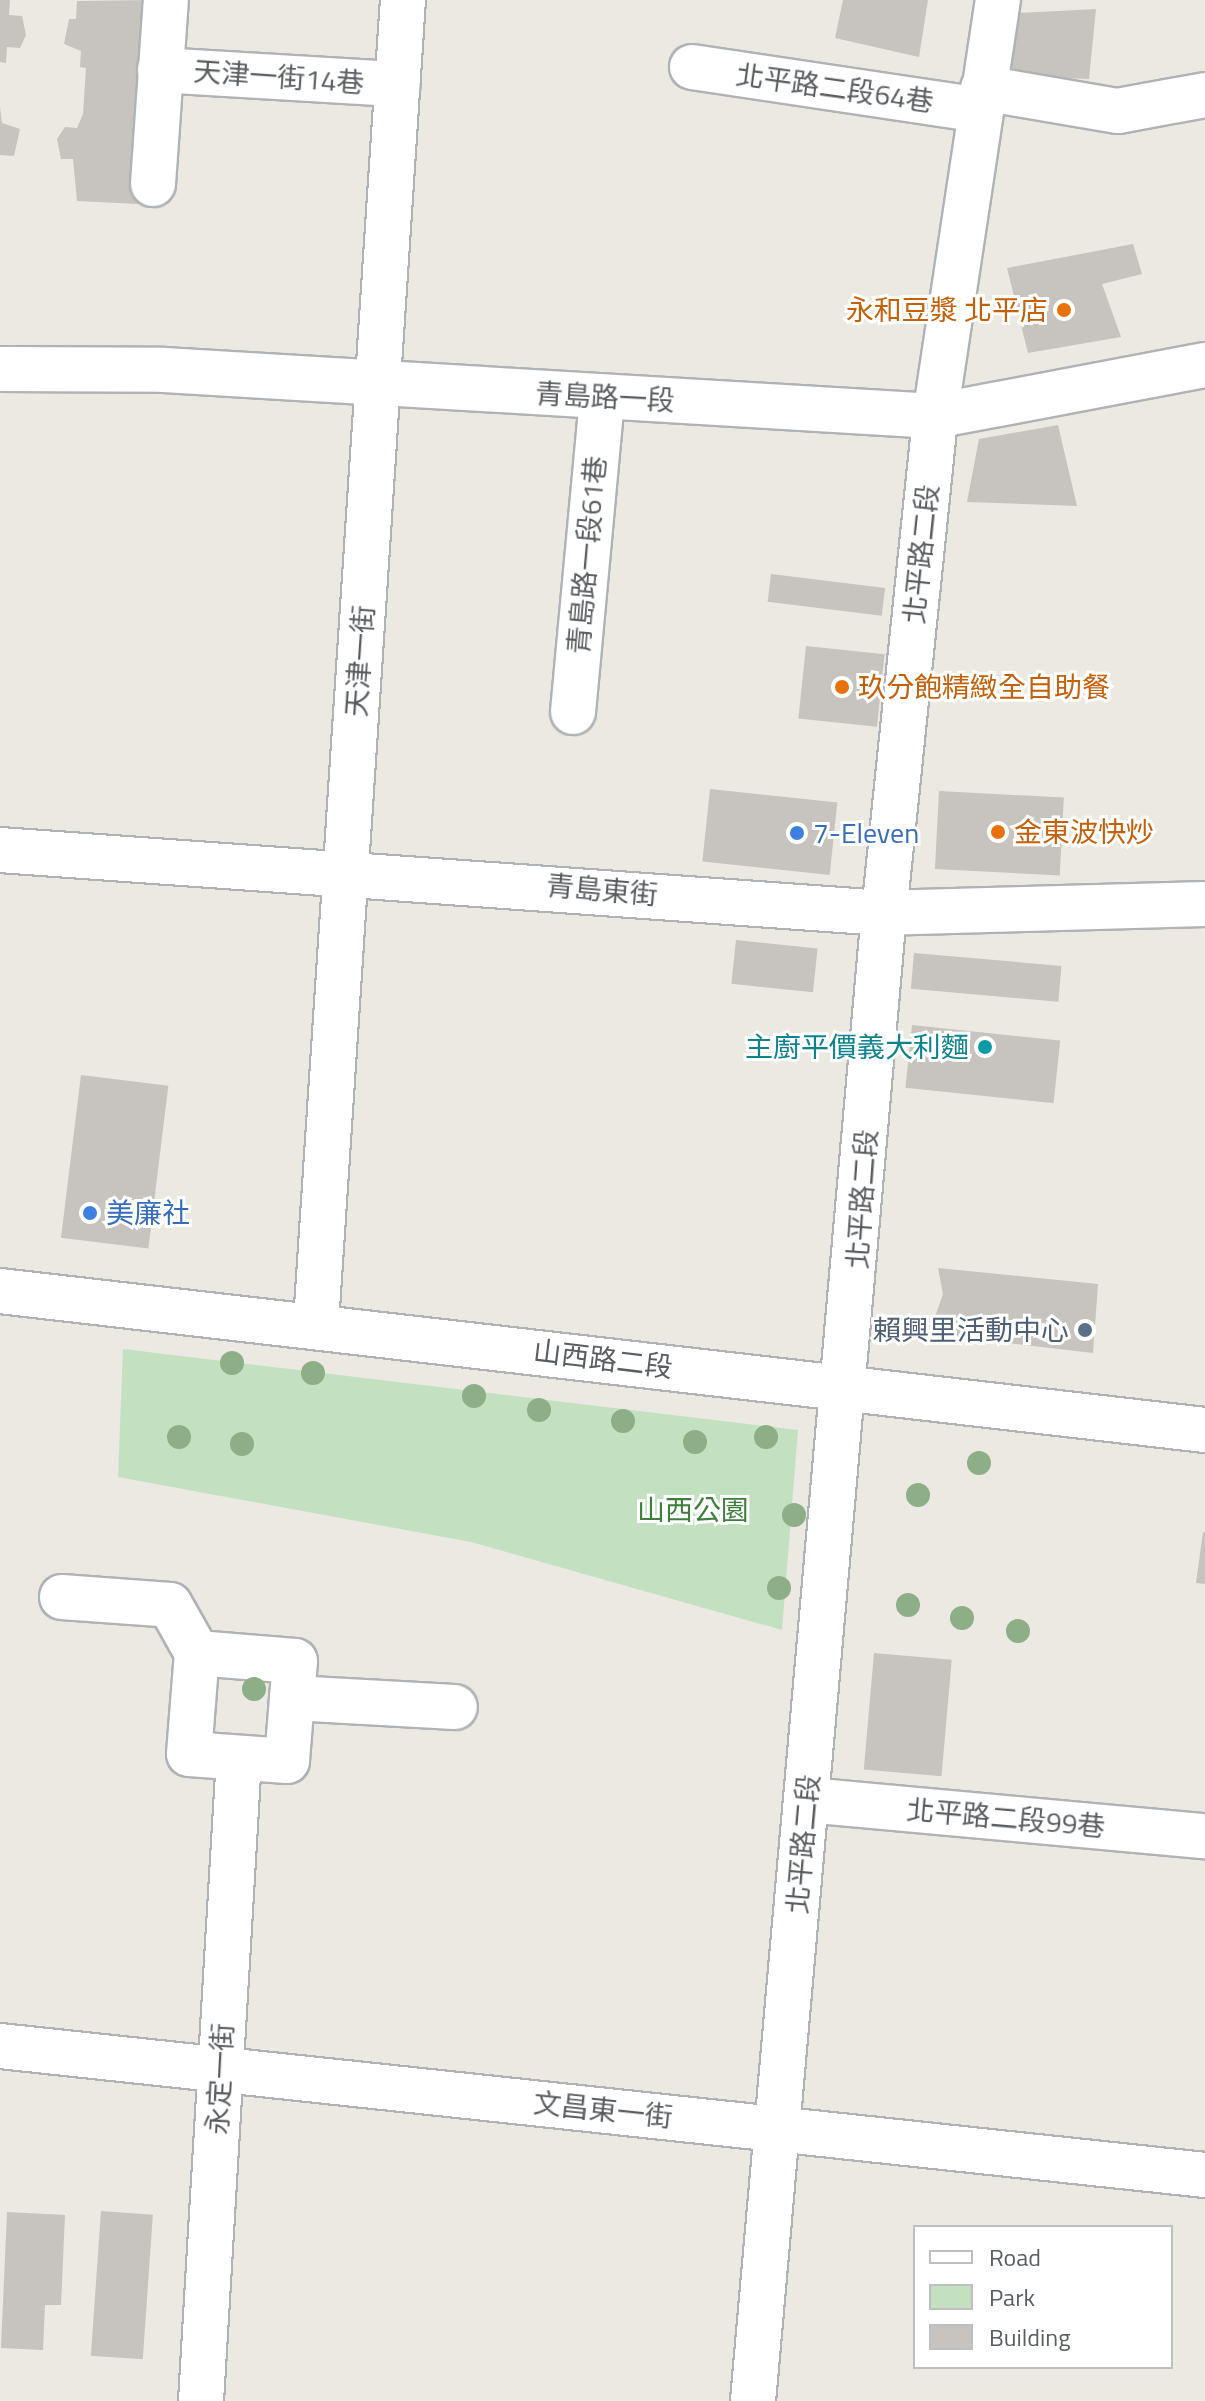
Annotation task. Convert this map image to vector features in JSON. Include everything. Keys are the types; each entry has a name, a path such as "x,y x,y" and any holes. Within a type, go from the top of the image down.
{"street":[{"path":"153,184 166,0"},
{"name":"天津一街","path":"316,1323 403,0"},
{"name":"北平路二段","path":"753,2401 847,1389 884,913 935,416 998,0"},
{"name":"北平路二段64巷","path":"692,67 1118,111 1205,95"},
{"name":"天津一街14巷","path":"160,70 398,84"},
{"name":"青島路一段","path":"0,369 164,370 935,416 1205,365"},
{"name":"青島路一段61巷","path":"573,712 602,397"},
{"name":"青島東街","path":"0,850 346,870 884,913 1205,904"},
{"name":"山西路二段","path":"0,1291 316,1323 1205,1430"},
{"path":"62,1597 170,1605 197,1653 189,1754 287,1761 295,1661 197,1653"},
{"path":"292,1698 455,1707"},
{"name":"永定一街","path":"201,2401 239,1758"},
{"name":"北平路二段99巷","path":"807,1800 1205,1836"},
{"name":"文昌東一街","path":"0,2046 1205,2175"}],"green space":[{"name":"山西公園","path":"123,1349 798,1430 782,1630 471,1542 118,1477"}],"building":[{"path":"0,0 10,0 9,15 22,16 26,35 20,48 7,47 6,63 0,62"},
{"path":"151,0 139,204 77,201 73,159 61,159 57,139 65,127 77,128 83,114 86,68 80,67 81,51 64,44 69,19 76,19 77,1"},
{"path":"843,0 928,0 919,57 835,38"},
{"path":"1096,9 1089,79 1009,76 1019,13"},
{"path":"0,107 2,123 20,129 14,156 0,155"},
{"name":"永和豆漿 北平店","path":"1133,244 1142,274 1102,284 1121,337 1028,353 1007,268"},
{"path":"1058,425 1077,506 967,502 979,439"},
{"path":"771,574 885,588 882,616 768,602"},
{"name":"玖分飽精緻全自助餐","path":"806,646 885,654 877,727 798,719"},
{"path":"710,789 837,802 830,875 702,862"},
{"name":"金東波快炒","path":"939,791 1064,798 1060,875 935,869"},
{"path":"736,940 818,949 813,992 731,984"},
{"name":"主廚平價義大利麵","path":"914,953 1061,966 1058,1002 911,989"},
{"path":"912,1025 1060,1041 1054,1103 905,1088"},
{"path":"81,1075 168,1086 148,1249 61,1238"},
{"path":"938,1268 1098,1284 1093,1353 929,1334 943,1294"},
{"path":"1205,1533 1205,1584 1196,1583"},
{"path":"874,1653 952,1660 942,1776 864,1770"},
{"path":"101,2211 153,2215 143,2359 91,2356"},
{"path":"7,2212 65,2215 61,2305 45,2305 43,2350 1,2348"}],"place":[{"name":"永和豆漿 北平店","path":"1064,310"},
{"name":"玖分飽精緻全自助餐","path":"842,687"},
{"name":"金東波快炒","path":"998,832"},
{"name":"7-Eleven","path":"797,833"},
{"name":"主廚平價義大利麵","path":"985,1047"},
{"name":"美廉社","path":"90,1213"},
{"name":"賴興里活動中心","path":"1085,1330"}]}
